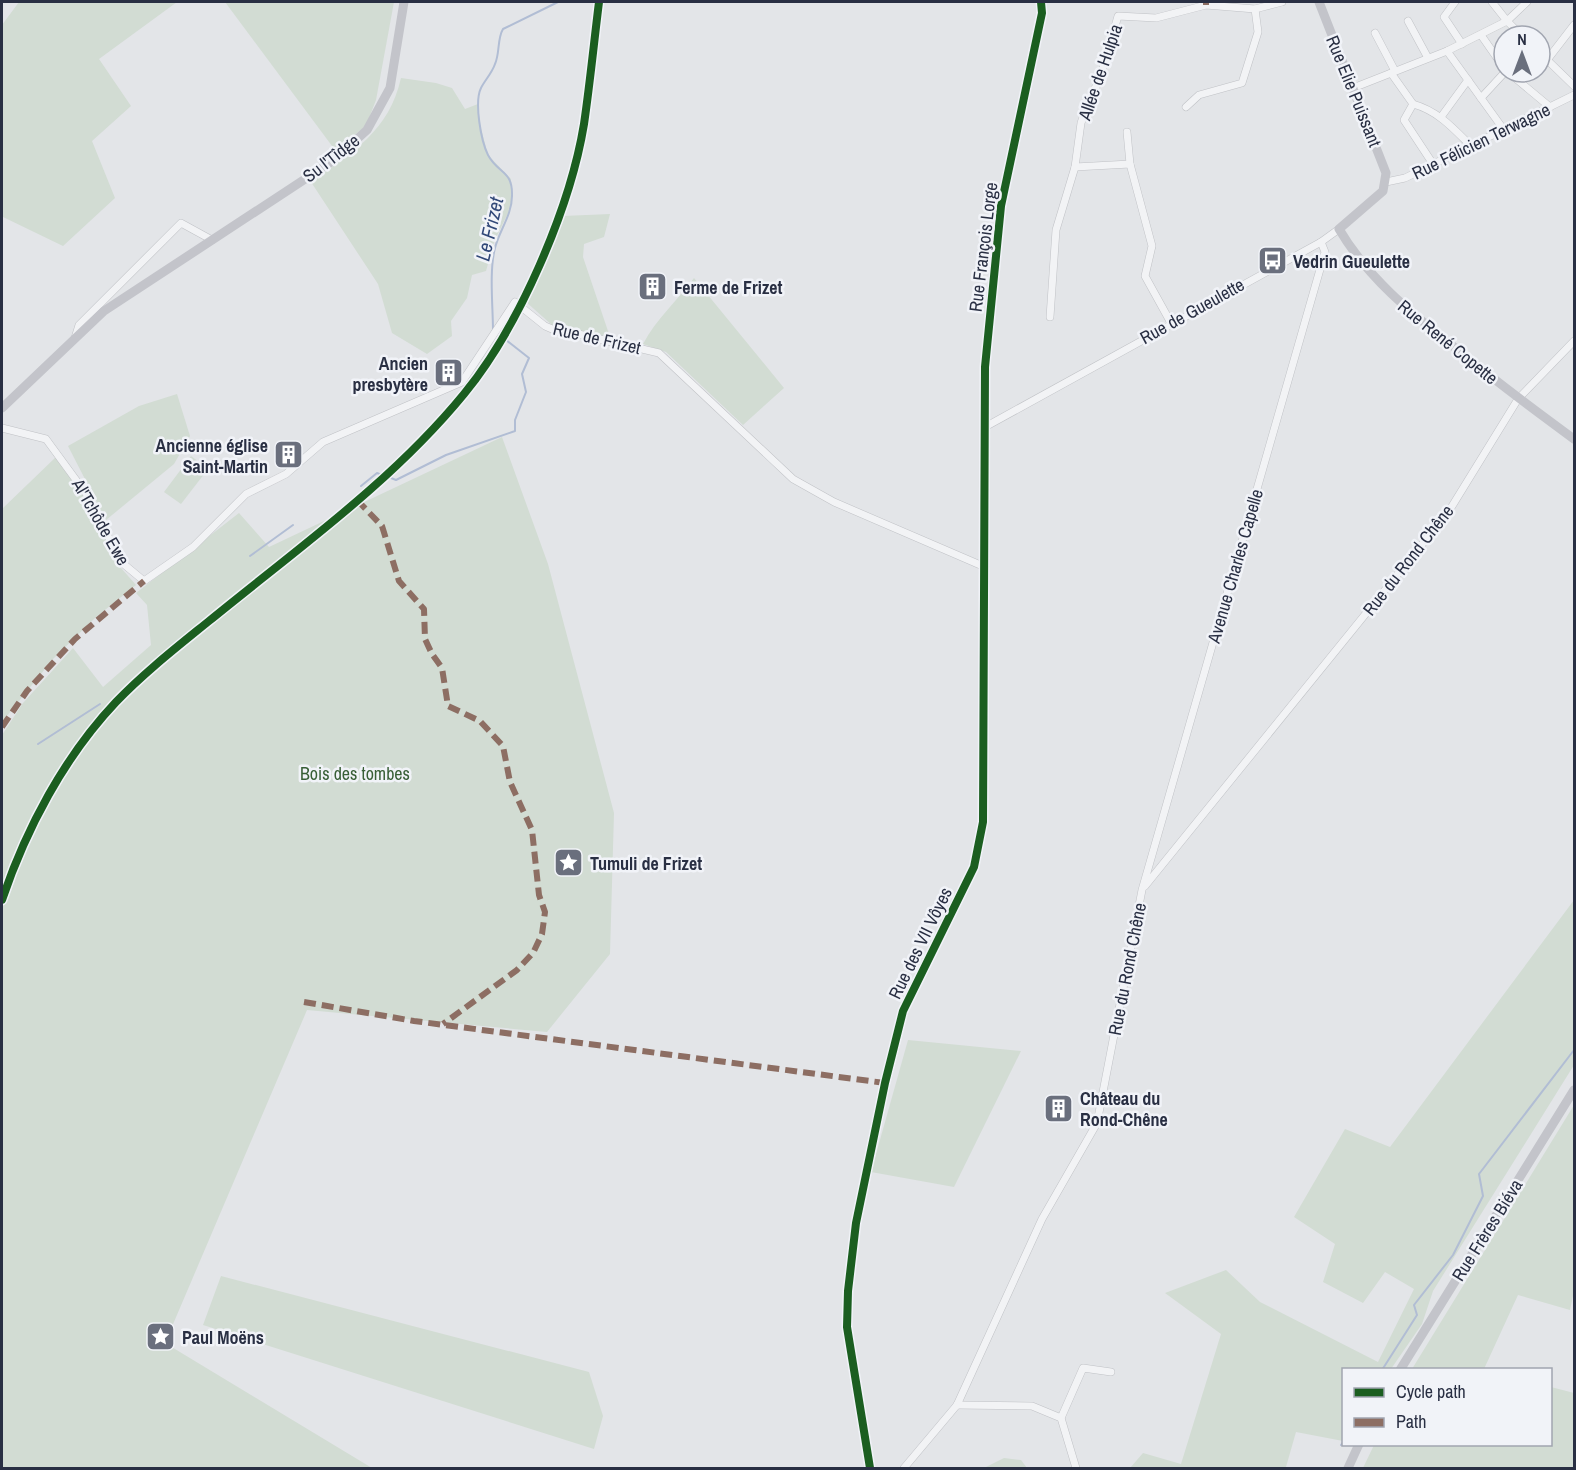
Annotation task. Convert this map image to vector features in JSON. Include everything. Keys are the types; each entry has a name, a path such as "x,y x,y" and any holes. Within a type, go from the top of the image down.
{"street":[{"name":"Su l'Tîdge","path":"2,408 104,311 334,160 367,130 390,88 404,2"},
{"name":"Rue François Lorge","path":"985,427 986,357 1001,207 1042,13 1041,2"},
{"name":"Allée de Hulpia","path":"1076,166 1081,123 1091,94 1099,81 1118,16 1156,18 1206,3 1255,9 1282,2"},
{"name":"Rue Elie Puissant","path":"1319,2 1386,173 1386,182"},
{"path":"1455,2 1444,17 1462,44"},
{"path":"1492,2 1510,24"},
{"path":"1353,88 1448,51 1481,35 1507,21 1527,2"},
{"path":"1186,107 1199,95 1242,82 1258,32 1255,9"},
{"path":"1408,21 1428,58"},
{"path":"1552,54 1575,25"},
{"path":"1375,33 1393,72 1413,104 1442,117 1471,146"},
{"path":"1481,35 1492,51"},
{"path":"1448,51 1504,129"},
{"path":"1552,65 1575,86"},
{"path":"1442,117 1468,80"},
{"path":"1481,98 1494,84"},
{"path":"1521,84 1550,107"},
{"name":"Rue Félicien Terwagne","path":"1386,182 1406,178 1575,94"},
{"path":"1413,104 1404,120 1433,164"},
{"path":"1127,132 1130,164 1152,246 1145,276 1171,323"},
{"path":"1050,317 1056,230 1076,166 1130,164"},
{"name":"Rue de Gueulette","path":"985,427 1321,242 1383,191 1386,182"},
{"name":"Su l'Tîdge","path":"75,339 79,325 181,223 212,240"},
{"name":"Rue René Copette","path":"1339,229 1354,254 1396,300 1518,399 1575,439"},
{"name":"Avenue Charles Capelle","path":"1142,890 1326,252 1321,242"},
{"name":"Rue de Frizet","path":"144,581 193,547 246,494 286,474 323,442 462,382 516,302 545,326 559,332 574,333 659,352 793,479 834,502 985,567"},
{"name":"Rue du Rond Chêne","path":"904,1468 957,1405 1042,1219 1097,1123 1142,890 1449,511 1518,399 1575,341"},
{"name":"Rue des VII Vôyes","path":"870,1468 847,1327 848,1291 855,1235 885,1083 903,1011 975,867 983,822 985,427"},
{"name":"Al'Tchôde Ewe","path":"2,428 46,439 90,499 120,561 144,581"},
{"name":"Rue Frères Biéva","path":"1401,1368 1575,1090"},
{"path":"1076,1468 1061,1418 1083,1368 1111,1372"},
{"path":"957,1405 1032,1406 1061,1418"},
{"path":"1348,1468 1358,1446"}],"green space":[{"path":"19,2 177,2 99,59 131,106 92,141 115,198 63,246 3,217 2,25"},
{"path":"225,2 394,2 376,100 366,126 335,150"},
{"path":"401,78 436,83 452,88 465,109 478,104 479,121 488,155 511,179 511,207 494,242 486,271 472,275 467,298 451,321 452,336 427,354 392,333 378,284 311,182 367,139 388,112"},
{"path":"610,214 604,237 584,244 583,257 610,337 552,325 525,301 563,216"},
{"path":"694,278 784,388 743,425 666,352 643,344 654,326"},
{"path":"177,394 190,436 174,464 106,520 68,446 139,406"},
{"name":"Bois des tombes","path":"502,437 548,564 614,813 610,954 547,1032 307,1010 165,1343 372,1468 2,1468 2,735 23,703 73,648 103,687 151,645 147,605 136,593 239,513 269,547"},
{"path":"191,456 208,469 181,504 164,492"},
{"path":"56,457 89,502 121,568 136,585 95,618 53,659 2,722 2,509"},
{"path":"1574,900 1574,1065 1433,1291 1422,1324 1392,1368 1342,1368 1342,1441 1296,1432 1286,1467 1294,1468 1130,1468 1143,1453 1181,1464 1221,1334 1165,1293 1226,1270 1260,1302 1378,1362 1414,1289 1385,1272 1363,1303 1323,1282 1335,1244 1294,1217 1345,1129 1390,1147"},
{"path":"908,1040 1021,1051 954,1187 871,1172"},
{"path":"1574,1105 1574,1291 1570,1310 1518,1295 1484,1368 1413,1368"},
{"path":"221,1276 589,1372 603,1416 594,1449 203,1325"},
{"path":"1552,1387 1574,1393 1574,1468 1363,1468 1374,1446 1552,1446"},
{"path":"1004,1458 1021,1460 1027,1468 984,1468"}],"waterway":[{"name":"Le Frizet","path":"493,331 493,257 510,210 512,188 510,181 492,161 485,149 479,121 479,94 495,64 503,29 558,2"},
{"name":"Le Frizet","path":"386,476 396,480 446,455 515,431 515,420 526,392 522,374 529,358 506,340"},
{"name":"Le Frizet","path":"361,486 377,473 382,475"},
{"name":"Le Frizet","path":"250,556 293,525"},
{"name":"Le Frizet","path":"38,744 100,704"},
{"path":"1383,1368 1417,1315 1414,1305 1453,1255 1483,1196 1479,1174 1574,1050"}],"marked path":[{"path":"357,500 382,526 399,581 424,609 425,639 442,668 448,706 480,721 503,746 510,782 532,830 539,895 545,912 542,934 533,953 517,970 443,1024"},
{"path":"2,727 27,691 75,639 144,581"},
{"path":"304,1002 414,1021 885,1083"}],"cycle path":[{"path":"2,900 23,847 48,795 97,723 138,680 173,650 375,486 436,426 484,367 522,302 539,266 567,193 584,124 599,2"},
{"path":"870,1468 847,1327 848,1291 856,1223 885,1083 903,1011 974,867 983,822 985,367 1001,206 1042,13 1041,2"}],"place":[{"name":"Vedrin Gueulette","path":"1272,261"},
{"name":"Ferme de Frizet","path":"653,287"},
{"name":"Ancien presbytère","path":"449,373"},
{"name":"Ancienne église Saint-Martin","path":"289,455"},
{"name":"Tumuli de Frizet","path":"569,863"},
{"name":"Château du Rond-Chêne","path":"1059,1108"},
{"name":"Paul Moëns","path":"161,1337"}]}
